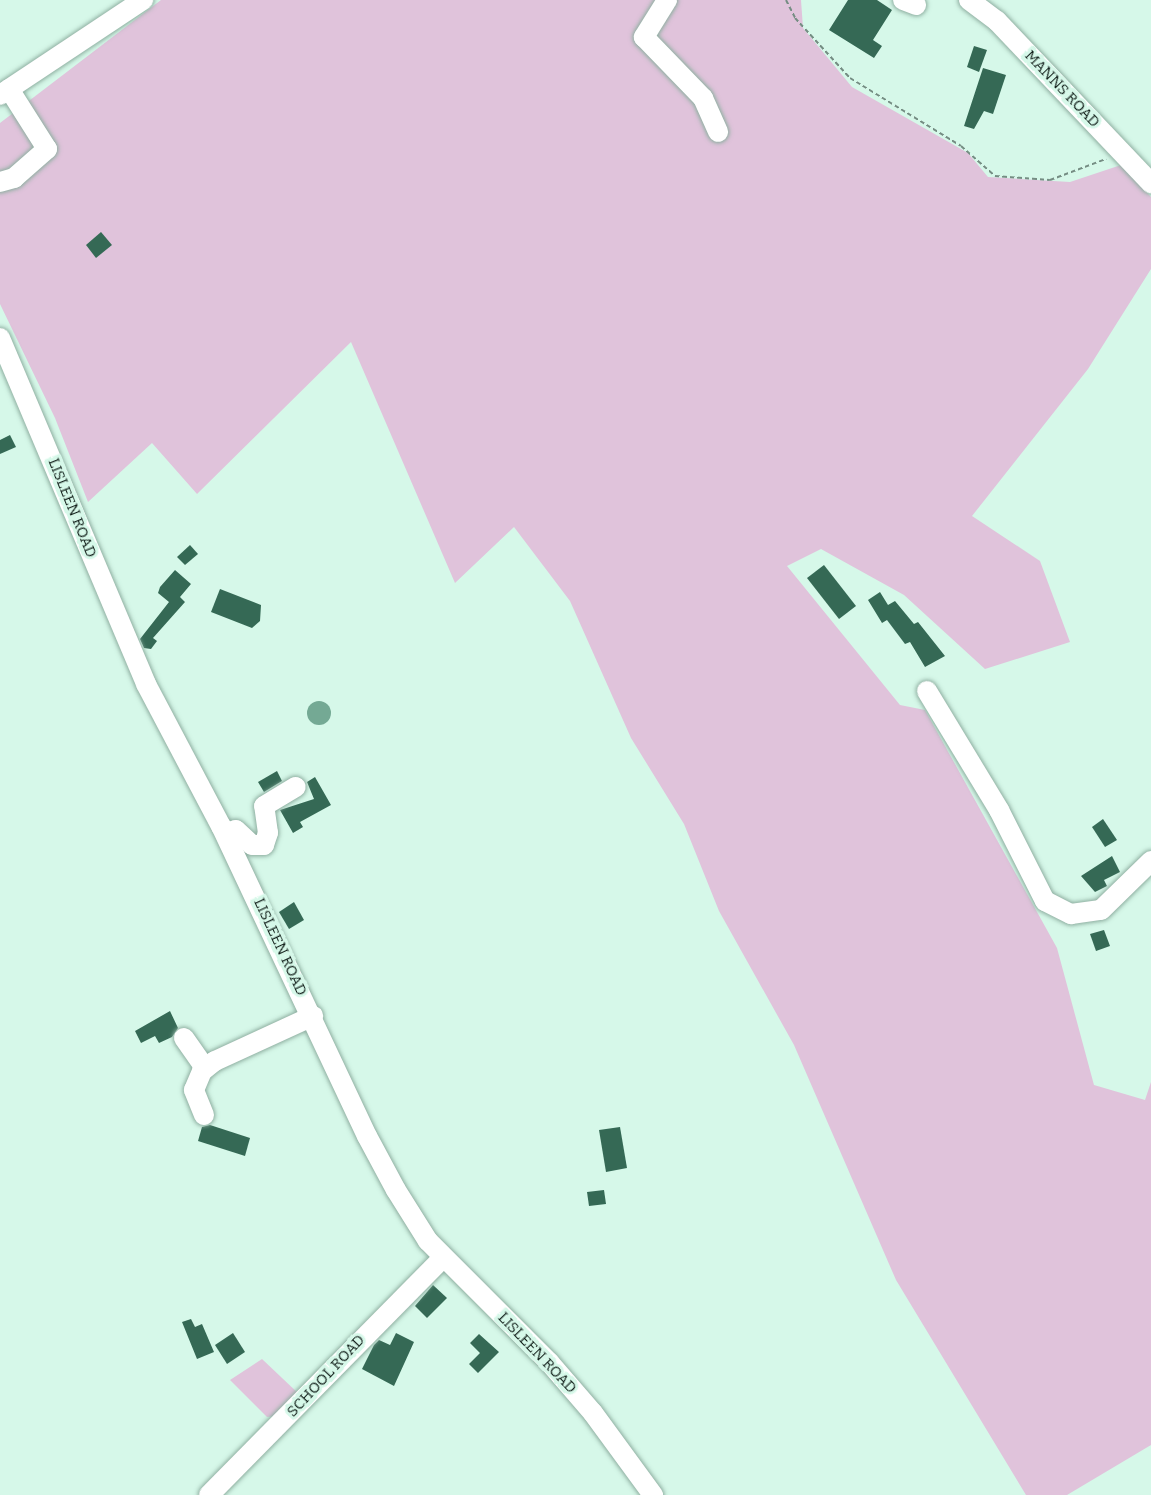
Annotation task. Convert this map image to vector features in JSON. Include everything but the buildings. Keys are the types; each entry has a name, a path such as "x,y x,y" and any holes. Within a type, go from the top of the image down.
{"street":[{"path":"0,182 14,178 47,149 4,92 143,0"},
{"path":"667,0 644,37 703,98 718,132"},
{"name":"MANNS ROAD","path":"969,0 998,21 1151,183"},
{"name":"LISLEEN ROAD","path":"0,338 146,684 225,833 367,1136 428,1241 442,1258 549,1362 653,1495"},
{"path":"927,691 999,810 1045,901 1071,914 1101,910 1151,861"},
{"path":"225,833 236,830 252,844 264,844 268,833 264,806 296,787"},
{"path":"204,1115 194,1090 205,1068 313,1017"},
{"path":"184,1038 205,1068"},
{"name":"SCHOOL ROAD","path":"209,1495 442,1258"}],"path":[{"path":"786,0 795,18 850,78 961,146 995,176 1050,180 1122,152"}],"shaded area":[{"path":"161,0 801,0 803,28 852,87 968,153 988,177 1070,182 1121,165 1151,197 1151,269 1088,369 972,516 1040,561 1070,642 985,669 904,595 821,549 787,566 900,705 925,710 1057,948 1094,1085 1145,1100 1151,1082 1151,1445 1067,1495 1026,1495 896,1280 794,1045 719,911 684,824 631,738 570,601 514,527 455,583 351,342 197,494 152,443 88,502 55,418 0,304 0,123"},
{"path":"319,701 327,705 331,713 327,721 319,725 311,721 307,713 311,705"},
{"path":"262,1359 300,1395 276,1416 267,1417 230,1380"}]}
